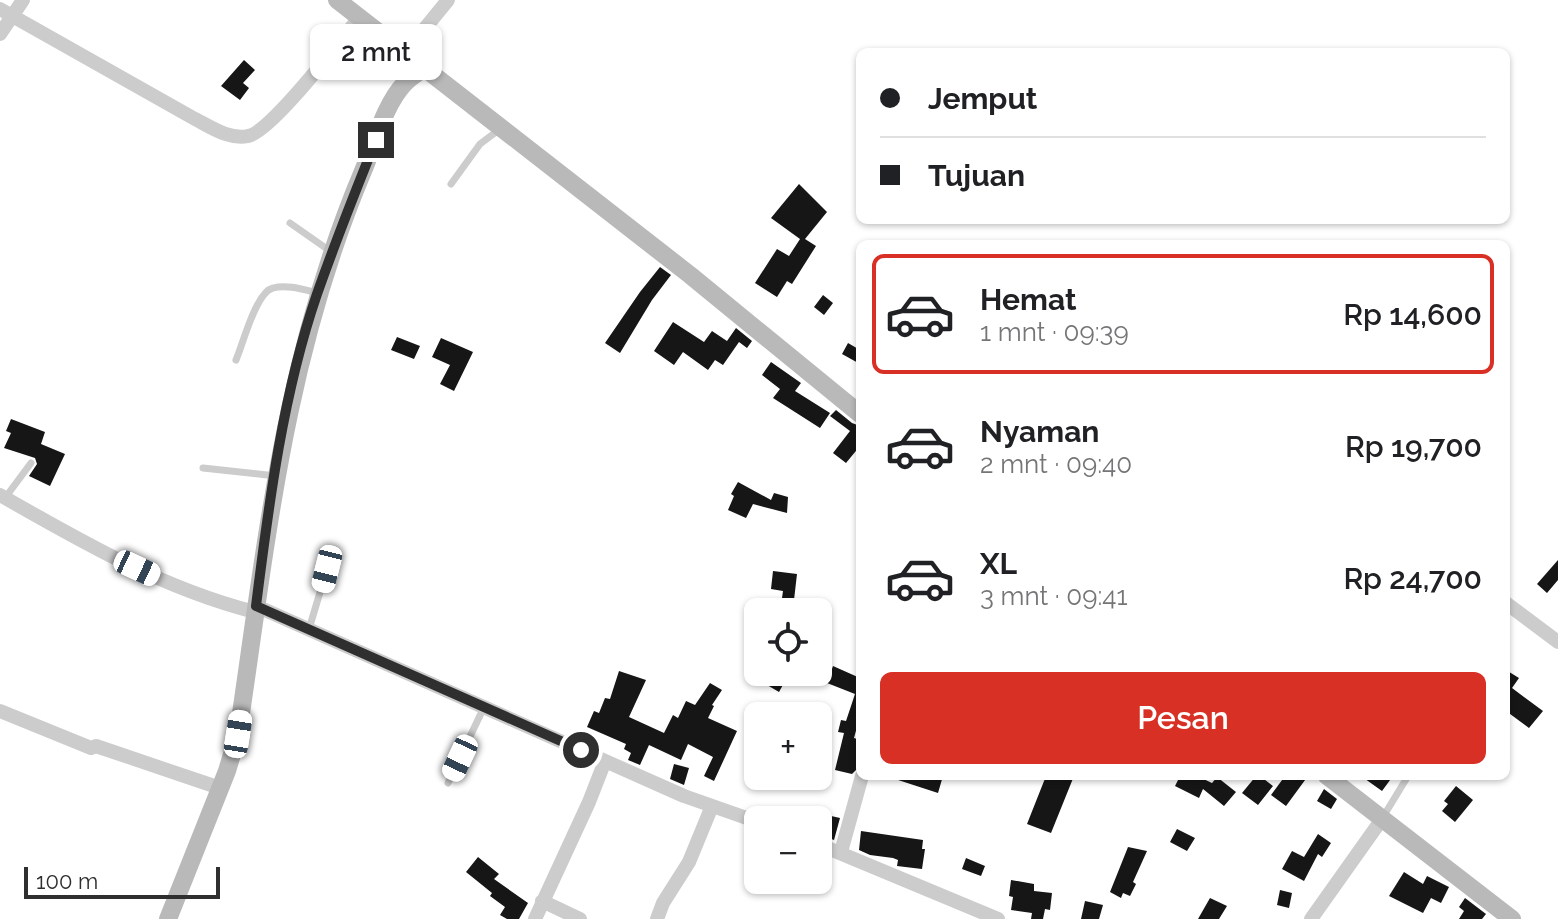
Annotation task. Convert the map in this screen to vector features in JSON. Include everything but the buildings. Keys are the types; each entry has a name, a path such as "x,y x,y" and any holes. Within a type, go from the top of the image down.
{"main road":[{"path":"337,0 771,340 856,411"},
{"path":"168,919 238,734 276,476 293,385 318,293 385,117 403,84 424,68"},
{"path":"1332,780 1512,919"}],"street":[{"path":"0,34 6,13 23,0"},
{"path":"404,54 448,0"},
{"path":"6,13 195,119 238,137 255,134 272,119 359,18"},
{"path":"2,497 86,544 189,592 255,609 309,629 605,761 744,817"},
{"path":"1510,606 1558,642"},
{"path":"0,711 91,748 96,746 220,788"},
{"path":"535,919 605,761"},
{"path":"841,852 861,780"},
{"path":"657,919 663,903 689,862 712,806"},
{"path":"1311,919 1382,819"},
{"path":"832,849 998,919"},
{"path":"542,901 580,919"}],"lane":[{"path":"451,184 480,144 502,128"},
{"path":"290,223 332,252"},
{"path":"236,360 256,307 267,291 278,287 318,293"},
{"path":"2,497 31,463"},
{"path":"203,468 276,476"},
{"path":"309,629 327,569"},
{"path":"448,783 484,707"},
{"path":"1382,819 1406,780"}],"route":[{"path":"376,140 351,199 318,293 293,385 274,483 256,606 581,750"}]}
